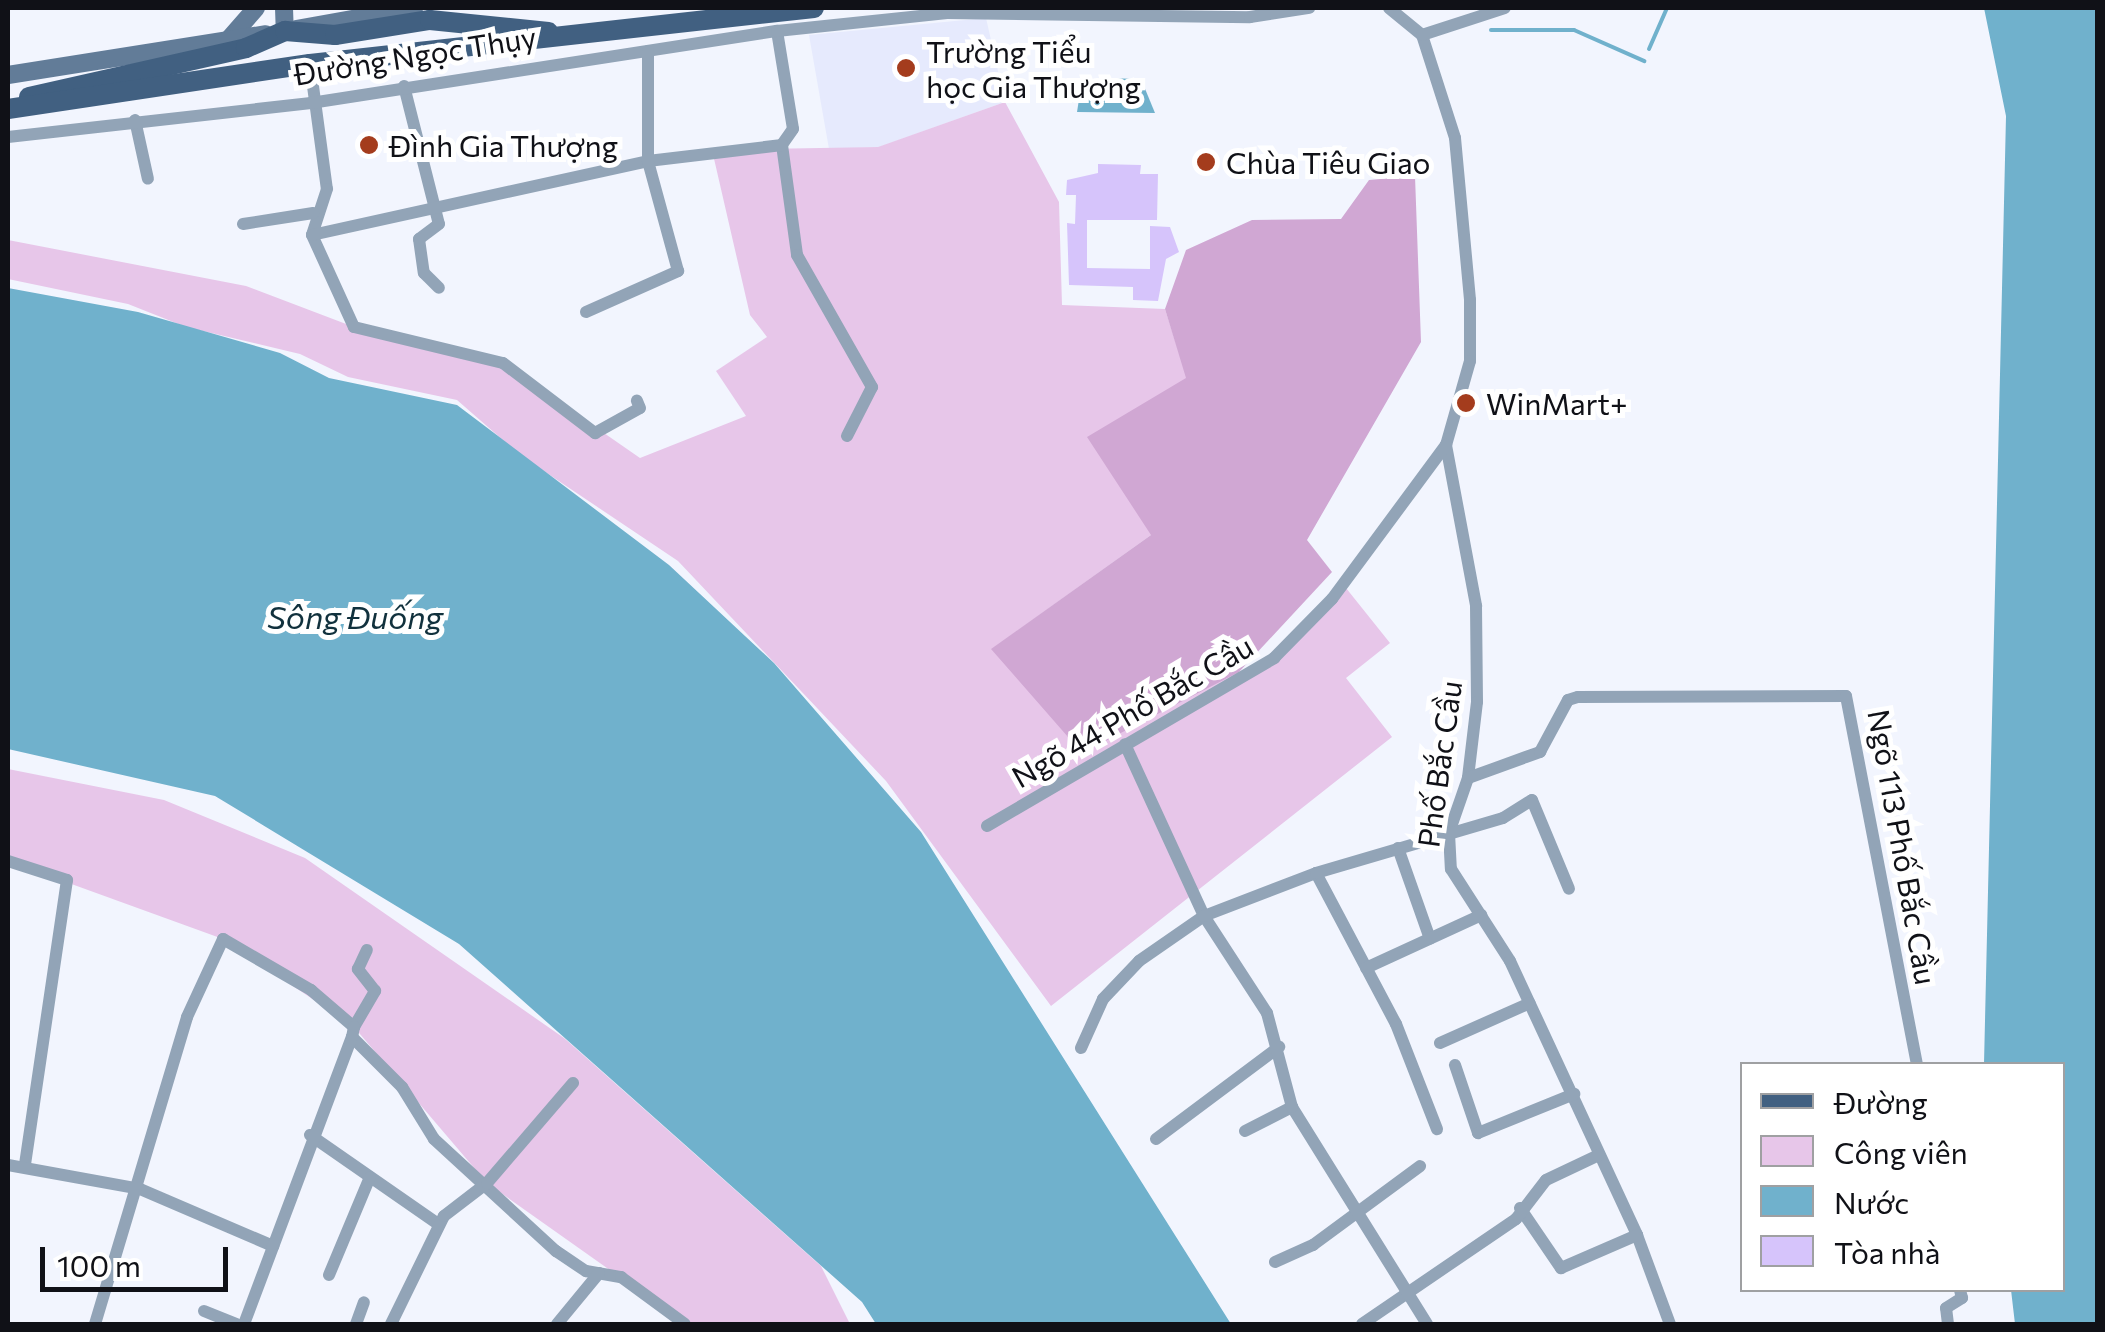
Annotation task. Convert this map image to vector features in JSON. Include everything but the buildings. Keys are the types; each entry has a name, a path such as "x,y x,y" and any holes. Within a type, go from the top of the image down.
{"main road":[{"name":"Đường Ngọc Thụy","path":"8,106 310,64 814,8"},
{"path":"8,106 134,67 246,48 284,32 335,35 430,20 560,35"}],"street":[{"path":"230,40 256,8"},
{"path":"284,8 284,32"},
{"name":"Đường Ngọc Thụy","path":"8,75 284,32 334,13 414,8"},
{"name":"Đường Ngọc Thụy","path":"8,136 311,103 776,30 947,13 1250,17 1309,8"},
{"path":"1389,8 1422,35 1506,8"},
{"path":"776,30 793,129 782,145 797,255 872,387 847,436"},
{"name":"Phố Bắc Cầu","path":"1422,35 1455,138 1470,300 1470,361 1446,445 1476,606 1477,702 1468,778 1449,833 1451,869 1530,1003 1574,1094 1637,1235 1670,1324"},
{"path":"586,312 678,271 648,161 648,51"},
{"path":"310,64 311,103 327,189 313,213 312,235 354,327 504,363 595,433 640,408 637,400"},
{"path":"404,86 439,224 419,239 424,273 439,288"},
{"path":"136,120 148,179"},
{"path":"312,235 434,202 648,161 782,145"},
{"path":"243,224 313,213"},
{"name":"Ngõ 44 Phố Bắc Cầu","path":"987,826 1274,658 1332,598 1446,445"},
{"name":"Ngõ 113 Phố Bắc Cầu","path":"1468,778 1540,752 1568,700 1578,697 1846,696 1917,1062"},
{"path":"1125,744 1204,916 1246,970 1279,1047 1292,1106 1427,1324"},
{"path":"1081,1048 1104,1000 1139,961 1204,916 1316,873 1503,818 1532,800 1569,889"},
{"path":"1398,848 1430,939"},
{"path":"8,862 67,880 24,1166"},
{"path":"1316,873 1366,968 1436,1130"},
{"path":"1366,968 1481,915"},
{"path":"95,1324 140,1190 187,1017 223,939 311,990 402,1087 434,1140 556,1250 599,1274 621,1277 685,1324"},
{"path":"204,1311 240,1324 273,1246 312,1131 353,1032 375,991 358,969 368,950"},
{"path":"1440,1042 1530,1003"},
{"path":"1156,1139 1279,1047"},
{"path":"1456,1065 1478,1134 1574,1094"},
{"path":"392,1324 438,1224 486,1183 573,1083"},
{"path":"1245,1131 1292,1106"},
{"path":"312,1131 438,1224"},
{"path":"1362,1324 1520,1208 1546,1180 1599,1155"},
{"path":"8,1165 140,1190 273,1246"},
{"path":"1274,1262 1358,1212 1420,1166"},
{"path":"329,1274 370,1177"},
{"path":"1520,1208 1561,1268 1637,1235"},
{"path":"557,1324 599,1274"},
{"path":"1948,1324 1946,1308 1962,1298 1960,1292"},
{"path":"356,1324 364,1302"}],"shaded area":[{"name":"Trường Tiểu học Gia Thượng","path":"986,18 1005,102 879,147 829,149 809,35"},
{"path":"1415,176 1421,342 1307,540 1332,572 1239,672 1082,753 991,649 1151,535 1087,437 1186,378 1165,309 1186,250 1252,220 1341,219 1369,180"}],"green space":[{"path":"1005,102 1059,202 1062,305 1165,309 1187,378 1151,535 992,649 1239,672 1247,679 1346,588 1390,643 1346,678 1392,737 1051,1006 886,781 678,561 520,455 457,400 348,377 300,354 186,327 128,304 8,279 8,240 246,286 354,327 503,363 640,458 746,416 716,371 767,337 750,315 712,150 878,147"},
{"path":"8,769 164,800 305,858 564,1038 821,1266 850,1324 686,1324 487,1183 354,1027 223,939 8,861"}],"water":[{"path":"1984,8 2097,8 2097,1324 2015,1324 2011,1292 2065,1292 2065,1062 1984,1062 2006,116"},
{"path":"1102,78 1141,79 1155,113 1077,112 1081,87"},
{"name":"Sông Đuống","path":"8,288 138,312 280,353 329,378 457,405 669,565 774,663 921,832 1231,1324 876,1324 862,1302 459,944 215,796 8,749"}],"waterway":[{"path":"1649,49 1667,8"},
{"path":"1491,30 1574,30 1644,61"}],"place":[{"name":"Trường Tiểu học Gia Thượng","path":"906,68"},
{"name":"Đình Gia Thượng","path":"369,145"},
{"name":"Chùa Tiêu Giao","path":"1206,162"},
{"name":"WinMart+","path":"1466,403"}]}
